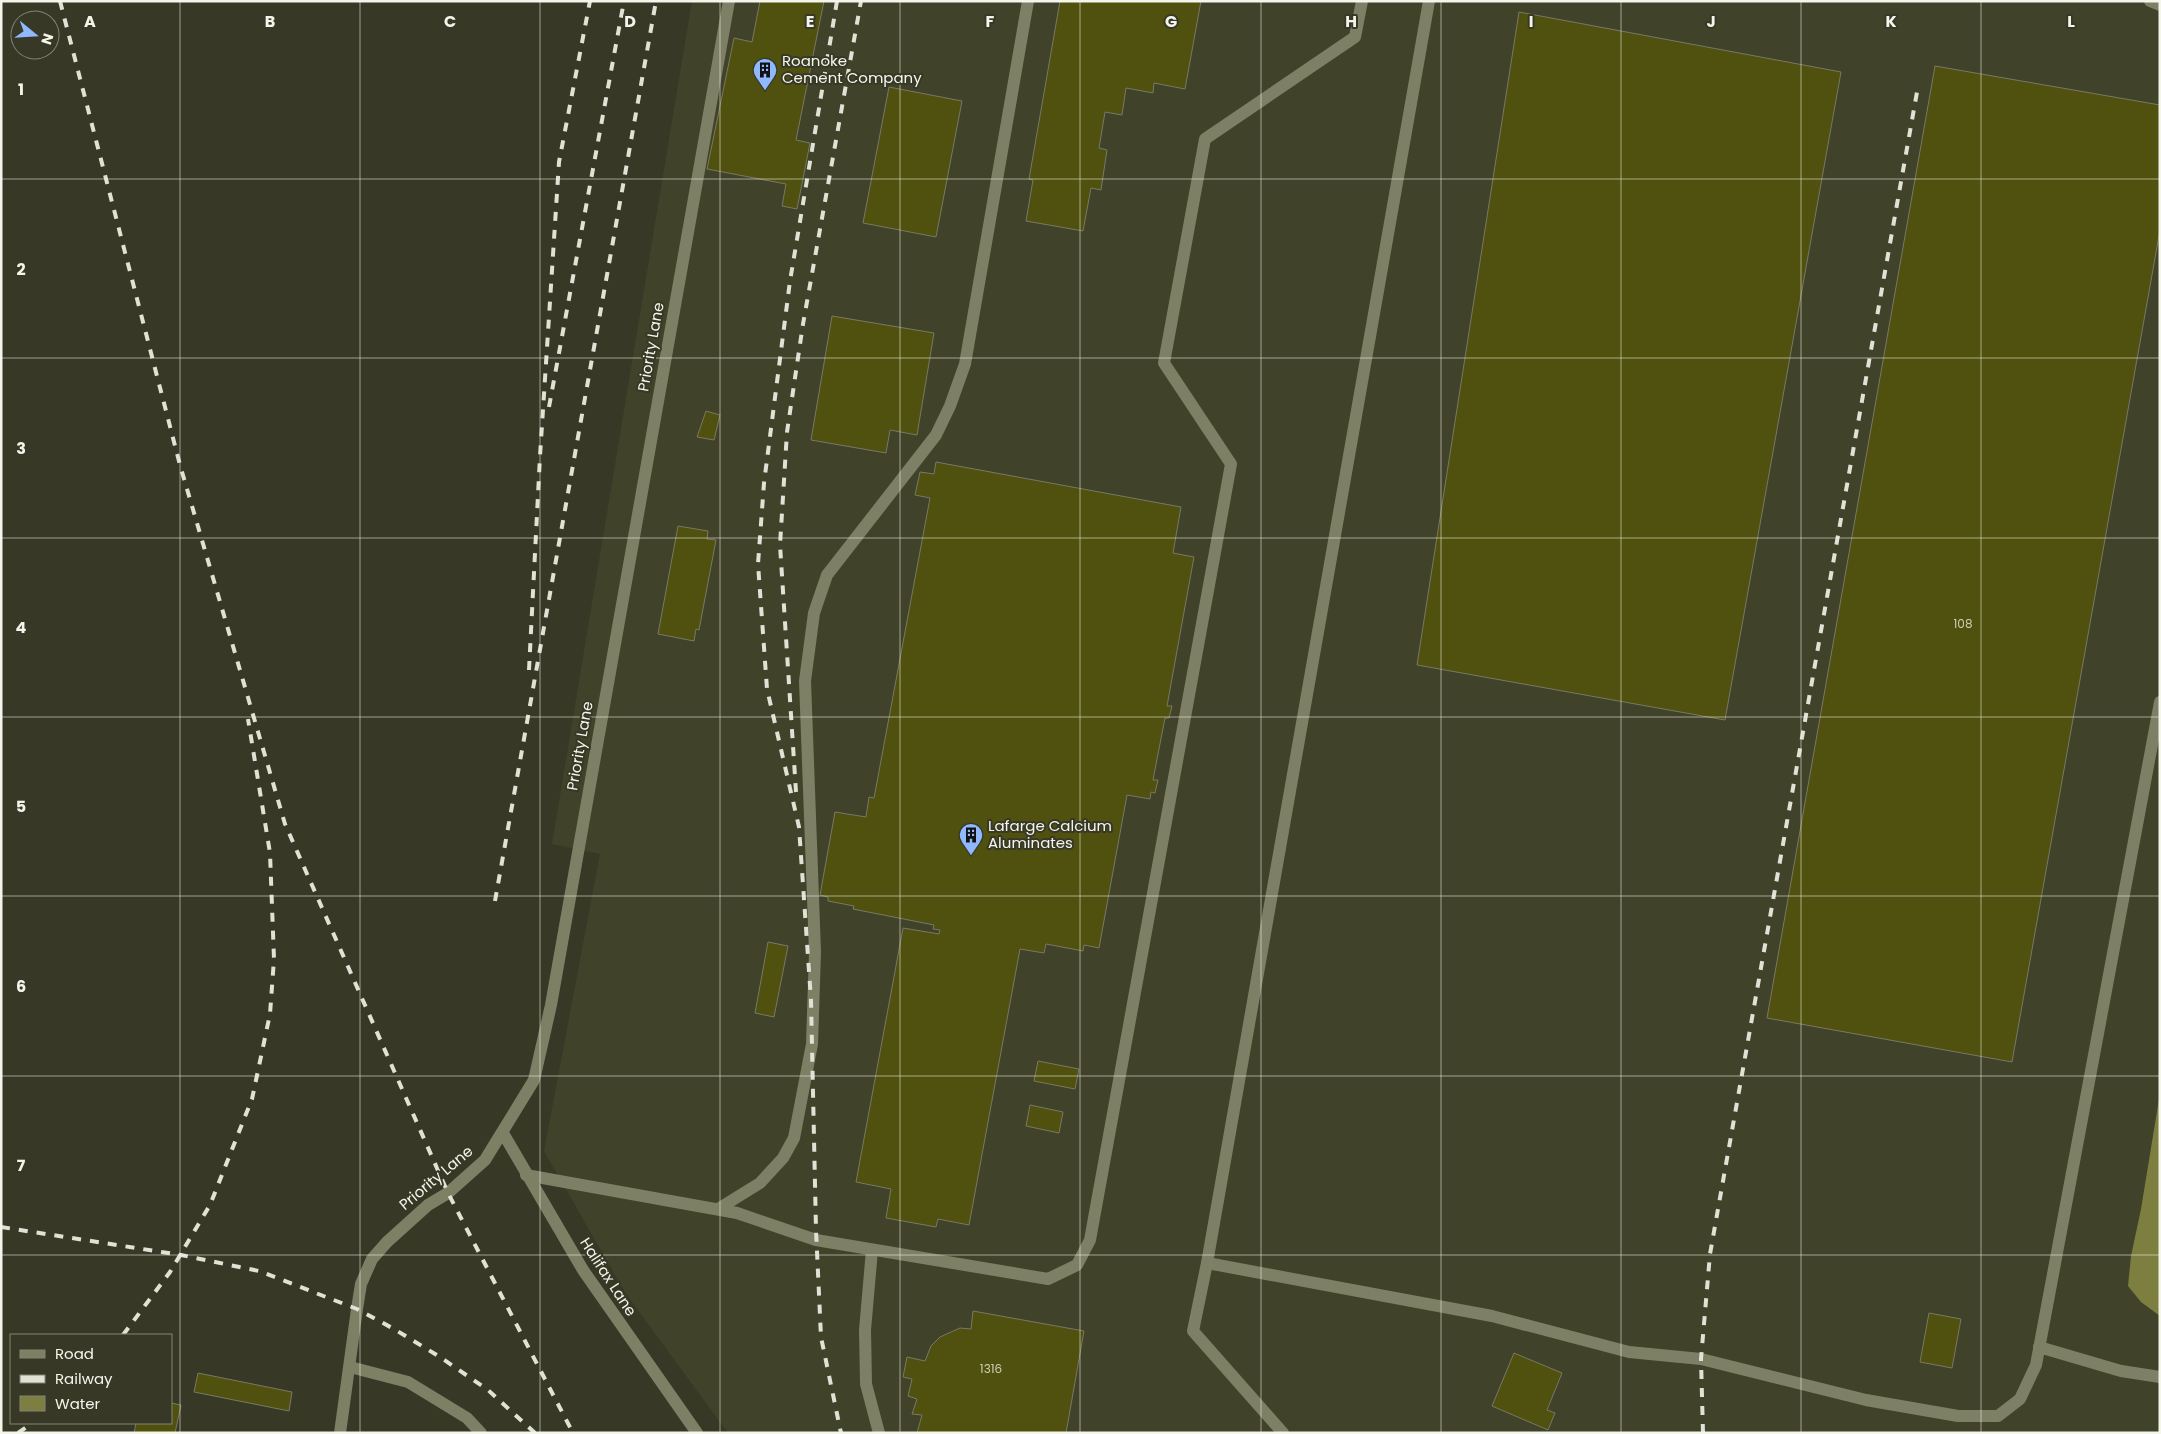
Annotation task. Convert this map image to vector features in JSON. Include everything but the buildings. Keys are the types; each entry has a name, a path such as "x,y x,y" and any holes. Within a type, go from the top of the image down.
{"street":[{"name":"Priority Lane","path":"340,1433 362,1284 372,1259 387,1242 428,1204 448,1193 485,1160 534,1080 551,1005 729,1"},
{"path":"718,1209 760,1183 784,1158 794,1138 812,1035 815,952 805,680 814,613 827,575 936,435 950,406 965,364 1028,1"},
{"path":"526,1175 737,1213 816,1240 872,1250 1048,1279 1077,1266 1090,1240 1231,464 1164,363 1205,139 1355,37 1362,1"},
{"path":"1283,1433 1193,1331 1207,1263 1429,1"},
{"path":"2150,1 2160,5"},
{"path":"1207,1263 1492,1316 1629,1352 1701,1359 1866,1400 1958,1416 1998,1416 2020,1399 2036,1364 2160,702"},
{"name":"Halifax Lane","path":"503,1133 583,1270 697,1433"},
{"path":"872,1250 865,1330 866,1384 879,1433"},
{"path":"2039,1347 2121,1371 2160,1377"},
{"path":"350,1367 408,1382 467,1418 481,1433"}],"shaded area":[{"path":"692,1 2160,1 2160,1433 728,1433 626,1294 544,1151 600,854 552,844"}],"water":[{"path":"2160,1093 2160,1316 2141,1302 2128,1286 2131,1256 2141,1209"}],"railway":[{"path":"60,1 180,465 285,824 448,1193 573,1433"},
{"path":"529,670 540,456 559,162 590,1"},
{"path":"549,407 624,1"},
{"path":"495,901 656,1"},
{"path":"837,1 790,281 764,483 758,564 767,689 799,827 811,1000 816,1230 821,1337 841,1433"},
{"path":"796,792 780,545 787,432 803,324 861,1"},
{"path":"1703,1433 1701,1359 1710,1254 1917,92"},
{"path":"124,1334 170,1272 210,1205 252,1099 270,1014 274,959 270,853 248,719"},
{"path":"1,1227 181,1255 259,1271 357,1309 394,1329 440,1357 488,1390 535,1433"},
{"path":"18,1433 31,1424"}],"place":[{"name":"Roanoke Cement Company","path":"765,91"},
{"name":"Lafarge Calcium Aluminates","path":"971,856"}]}
